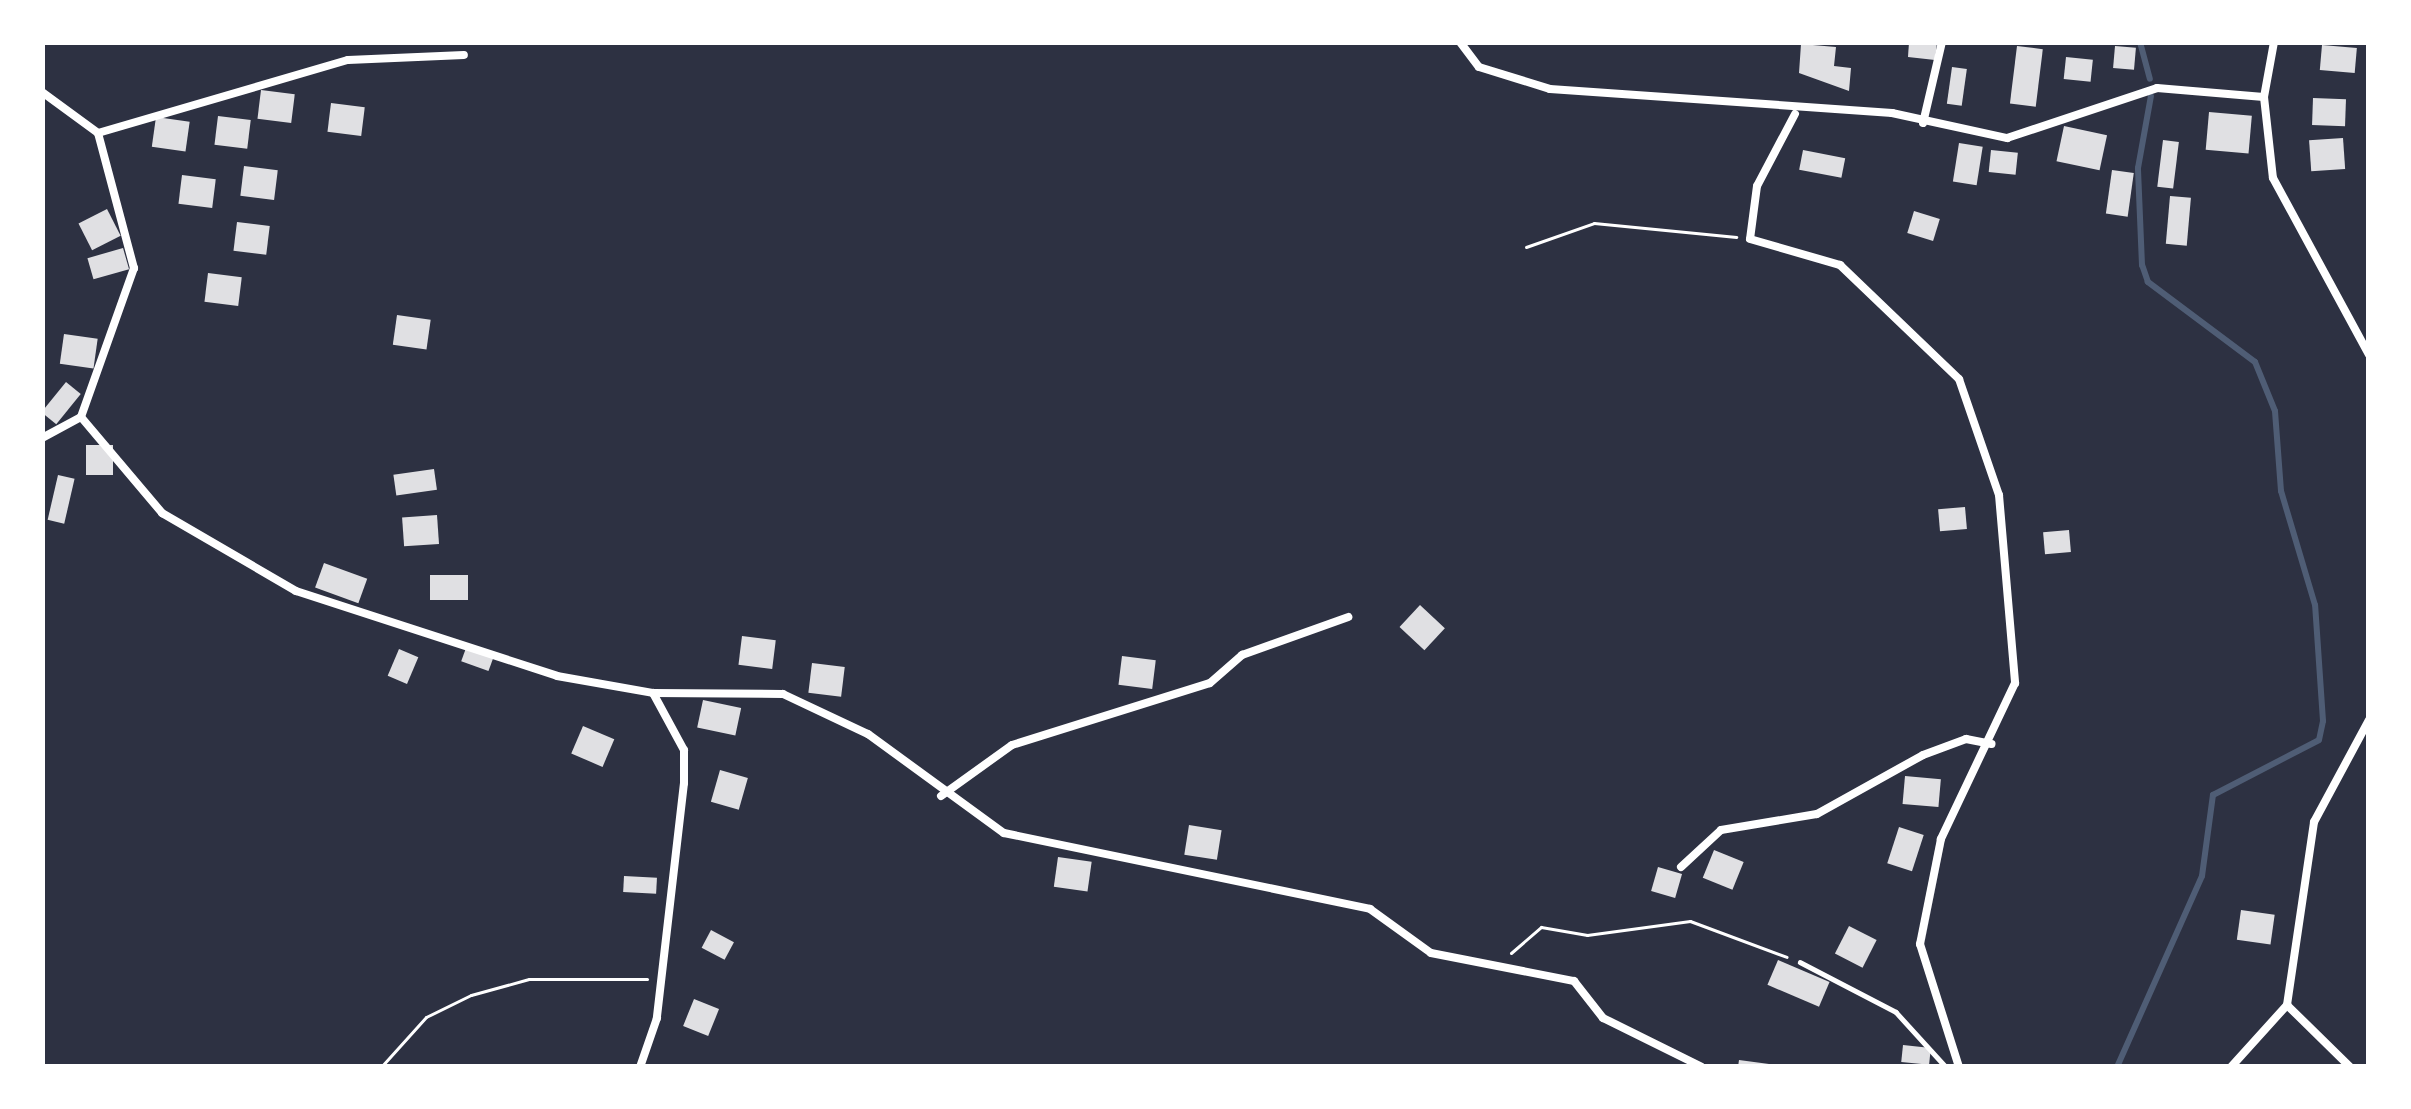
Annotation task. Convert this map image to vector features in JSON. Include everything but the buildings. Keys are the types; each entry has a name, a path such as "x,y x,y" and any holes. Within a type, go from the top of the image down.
{"street":[{"path":"1460,42 1479,67 1550,89 1795,114 1870,111 2007,138 2157,88 2264,97"},
{"path":"1923,123 1942,42"},
{"path":"2274,42 2264,97 2273,178 2369,355"},
{"path":"98,133 348,60 464,55"},
{"path":"42,92 98,133 134,268 81,417 42,438"},
{"path":"1795,114 1757,186 1750,239 1840,265 1959,379 1999,495 2015,682 1992,744 1941,839 1920,944 1959,1067"},
{"path":"81,417 163,513 296,591 557,676 653,693 783,694 868,734 941,796 1004,832 1370,909 1431,953 1574,981 1603,1018 1702,1067"},
{"path":"941,796 1012,745 1210,683 1242,655 1348,617"},
{"path":"640,1067 661,981 683,750 653,693"},
{"path":"2231,1067 2287,1005 2314,822 2369,720"},
{"path":"1681,867 1721,830 1817,814 1923,755 1966,739 1992,744"},
{"path":"2287,1005 2350,1067"}],"lane":[{"path":"1800,962 1896,1012 1946,1067"}],"path":[{"path":"1526,247 1594,223 1750,239"},
{"path":"1504,964 1540,928 1588,935 1657,921 1711,926 1800,962"},
{"path":"381,1067 426,1017 471,995 597,974 661,981"}],"waterway":[{"path":"2140,42 2150,79"},
{"path":"2117,1067 2202,876 2213,795 2319,740 2323,721 2315,605 2281,491 2275,411 2255,362 2148,282 2142,265 2138,168 2151,96"}]}
